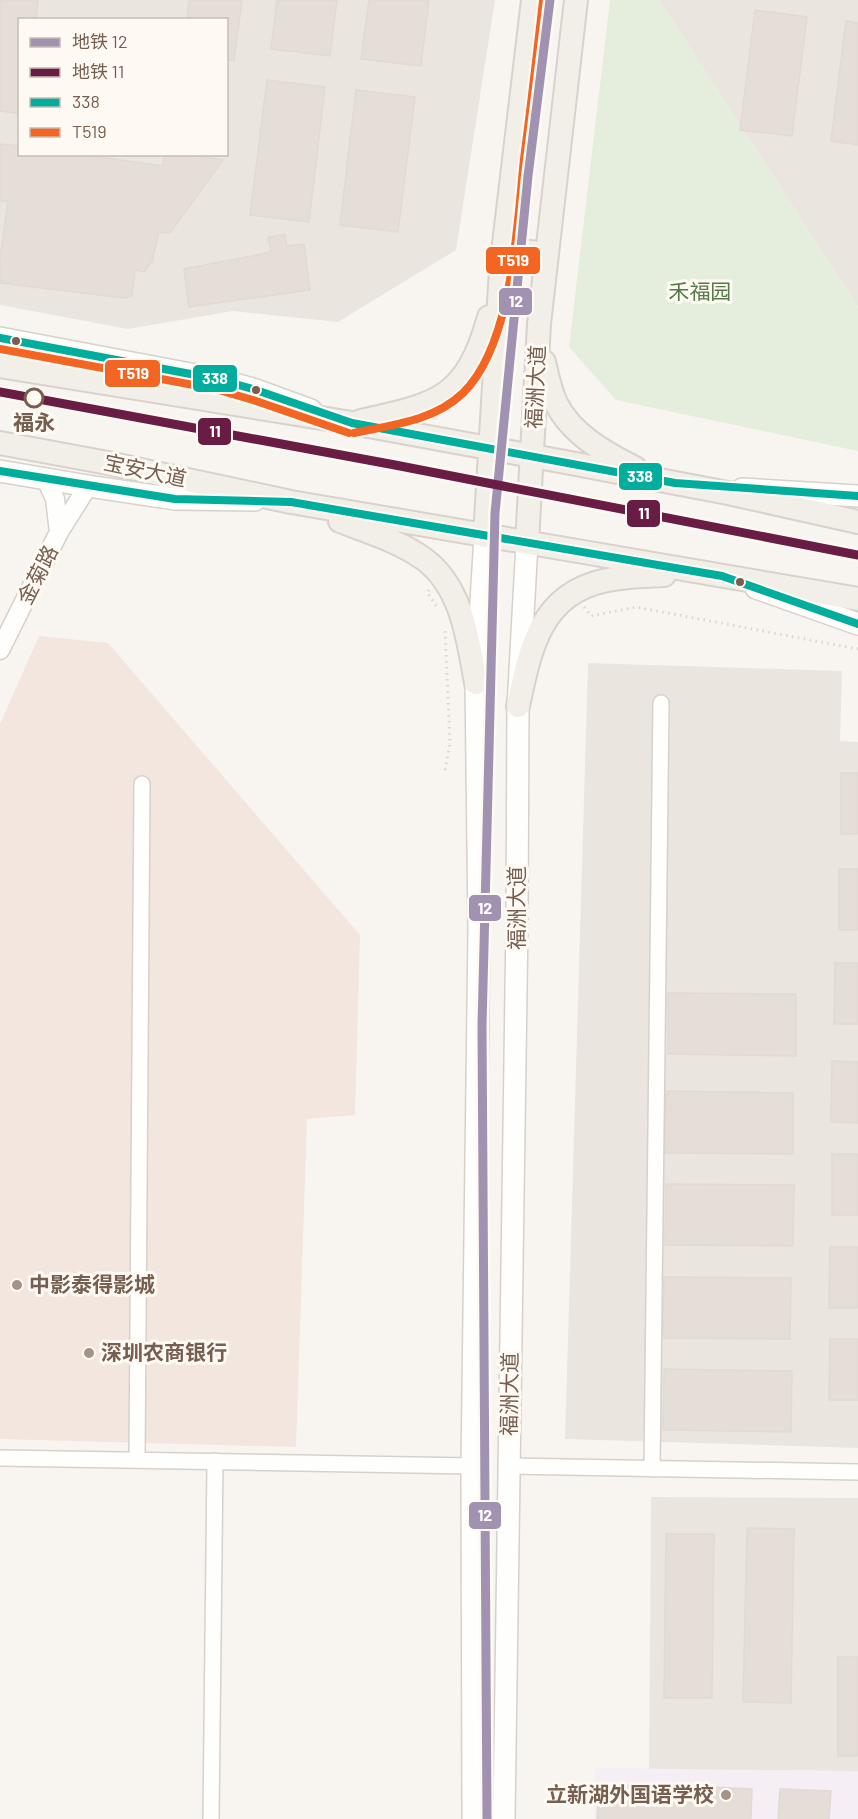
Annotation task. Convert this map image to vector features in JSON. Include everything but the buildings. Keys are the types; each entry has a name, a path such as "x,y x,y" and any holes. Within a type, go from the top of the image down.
{"main road":[{"name":"福洲大道","path":"473,1819 472,1466 479,928 476,683 502,259 533,0"},
{"name":"福洲大道","path":"504,1819 518,706 539,324 576,0"},
{"path":"0,338 217,379 352,423 433,402 458,384 480,349 502,259 548,254"},
{"path":"539,324 543,361 555,402 570,424 617,459 642,472 675,483 858,496"},
{"path":"0,366 352,423 675,483 858,522"},
{"name":"宝安大道","path":"0,443 108,463 291,502 858,599"},
{"path":"0,471 175,499 291,502 382,537 423,558 436,569 450,588 460,610 476,683"},
{"path":"518,706 528,662 545,619 557,603 584,586 619,578 665,575 722,576 858,624"}],"street":[{"path":"46,479 55,499 59,532"},
{"name":"金菊路","path":"0,650 59,532 88,486"},
{"path":"652,1468 662,703"},
{"path":"137,1460 142,784"},
{"path":"0,1458 472,1466"},
{"path":"211,1819 215,1461"},
{"path":"509,1466 858,1472"}],"path":[{"path":"433,587 427,592 438,609"},
{"path":"581,605 591,616 636,607 858,649"},
{"path":"444,618 450,744 445,770"}],"shaded area":[{"path":"0,0 495,0 456,250 338,322 233,311 128,329 0,305"},
{"path":"659,0 858,0 858,307"},
{"path":"39,636 108,643 360,935 355,1115 307,1119 296,1447 0,1439 0,724"},
{"path":"588,663 842,671 840,741 858,742 858,1448 565,1439"},
{"path":"651,1497 858,1498 858,1771 649,1770"},
{"name":"立新湖外国语学校","path":"595,1768 858,1771 858,1819 594,1819"}],"green space":[{"name":"禾福园","path":"610,0 659,0 858,307 858,451 616,400 569,347"}],"metro line":[{"name":"12","path":"487,1819 482,1026 495,513 528,176 550,0"},
{"name":"11","path":"0,392 395,465 858,555"}],"transit line":[{"name":"T519","path":"354,433 412,421 452,402 463,393 480,372 493,345 510,282 515,249 543,1"},
{"name":"338","path":"0,338 217,379 352,423 675,483 858,496"},
{"name":"T519","path":"0,349 215,389 349,433"},
{"name":"338","path":"0,471 175,499 291,502 722,576 858,624"}],"place":[{"name":"福永","path":"34,398"},
{"name":"中影泰得影城","path":"17,1285"},
{"name":"深圳农商银行","path":"89,1353"},
{"name":"立新湖外国语学校","path":"726,1795"}]}
